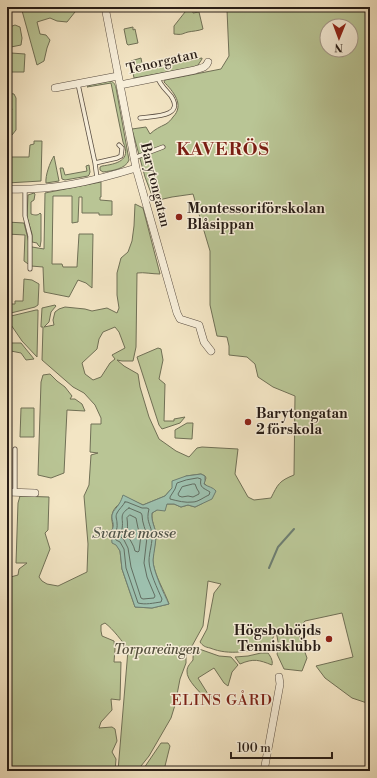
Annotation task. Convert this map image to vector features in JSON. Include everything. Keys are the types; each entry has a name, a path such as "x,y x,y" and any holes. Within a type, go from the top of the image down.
{"street":[{"name":"Barytongatan","path":"105,7 136,168 177,313 180,319 199,325 204,342 211,351"},
{"name":"Tenorgatan","path":"120,85 195,70 205,67 208,62"},
{"path":"55,88 118,76"},
{"path":"7,189 44,188 68,185 97,179 136,168"},
{"path":"7,492 35,493"},
{"path":"264,771 280,684 279,677"}],"lane":[{"path":"140,118 168,114 174,109 174,101 159,82 158,78"},
{"path":"78,84 97,179"},
{"path":"95,163 121,156 122,148 119,145"},
{"path":"134,158 163,147"},
{"path":"25,189 25,216 30,236 30,269"},
{"path":"15,449 15,492"}],"green space":[{"path":"21,7 74,7 75,12 67,22 57,21 50,18 37,22 40,34 46,35 50,40 44,61 37,65"},
{"path":"189,7 192,7 193,13 199,12 203,29 174,34 174,26"},
{"name":"Torpareängen","path":"226,7 370,8 370,704 352,698 325,678 316,666 353,657 342,613 305,621 297,630 307,658 302,671 284,669 277,654 279,647 276,631 269,647 247,651 225,652 207,647 200,642 207,629 214,593 221,584 208,581 203,626 192,646 191,651 188,652 186,656 186,663 180,679 171,718 149,756 137,771 118,771 128,650 118,636 105,623 101,625 102,636 114,641 114,662 121,662 120,700 111,699 112,710 101,722 99,728 112,727 115,729 117,741 112,752 116,759 115,771 7,771 7,578 18,575 19,569 27,563 16,563 18,503 20,496 49,497 48,530 45,533 50,549 39,577 42,581 47,584 58,586 87,572 88,544 84,496 89,485 91,455 98,453 90,452 91,424 101,424 101,418 95,405 84,393 73,387 42,360 42,308 56,306 51,312 49,322 44,327 54,325 53,320 55,312 65,307 92,311 107,308 117,313 119,308 117,295 117,273 121,258 128,252 132,241 135,204 143,208 160,274 137,273 136,347 133,361 117,360 138,374 140,387 149,417 159,439 176,451 189,457 197,448 202,447 238,449 235,474 248,497 254,500 271,498 275,489 285,479 294,475 295,396 273,387 258,377 255,364 247,357 229,355 227,337 217,336 210,305 210,251 193,194 154,201 145,177 132,129 146,127 150,134 166,124 176,112 178,103 174,94 164,82 165,80 221,69 229,56","holes":["115,327 119,332 125,348 112,355 115,359 110,363 101,377 93,380 85,374 82,363 97,349 99,339 103,332","201,474 205,476 206,478 204,483 207,486 203,503 195,507 188,505 181,507 174,504 167,504 152,513 156,534 153,563 156,574 169,604 152,608 135,607 122,569 120,551 111,531 113,528 113,511 120,504 132,500 143,505 165,496 186,476"]},
{"path":"15,25 20,27 22,38 21,45 11,47 7,62 7,28"},
{"path":"133,27 133,30 135,29 138,43 128,45 124,29"},
{"path":"11,53 25,54 24,72 11,72"},
{"path":"141,58 143,69 202,59 195,67 134,78 131,61"},
{"path":"110,81 114,83 116,88 129,160 125,166 103,172 100,170 100,167 117,163 121,160 124,157 125,148 111,83 87,87"},
{"path":"7,93 14,94 16,98 16,130 12,135 7,137 7,114 10,115 12,109 7,103"},
{"path":"34,141 42,141 41,181 7,183 7,157 29,157 30,145 34,144"},
{"path":"54,156 59,181 46,183 48,169"},
{"path":"89,165 90,172 88,176 65,180 62,179 60,168 63,168 65,175 87,171 86,166"},
{"path":"101,182 100,200 112,201 112,215 82,213 82,197 79,197 78,222 72,223 72,196 53,196 52,264 62,264 63,267 77,267 79,234 93,234 92,288 86,283 78,280 69,297 44,292 43,267 31,266 24,261 25,235 7,234 7,222 24,223 29,243 32,247 44,249 45,193"},
{"path":"34,193 34,200 31,202 31,214 41,214 40,247 37,243 32,242 32,234 27,217 28,195"},
{"path":"24,279 32,280 39,284 38,305 7,314 7,304 15,304 15,301 23,301"},
{"path":"38,310 37,357 22,341 7,319 7,317"},
{"path":"7,343 21,343 34,359 26,360 21,353 11,351 9,346 7,346"},
{"path":"158,348 161,349 163,360 159,379 165,384 164,421 174,421 174,419 185,417 180,423 162,429 159,425 137,357"},
{"path":"50,374 65,387 72,396 70,399 75,399 82,404 85,411 67,410 64,473 51,478 38,475 41,382 43,375"},
{"path":"21,408 34,408 34,437 20,437"},
{"path":"187,423 193,423 192,439 175,438 175,430"},
{"path":"197,649 219,656 231,657 238,665 232,672 228,686 224,683 214,668 198,678 208,694 211,694 211,699 209,701 194,686 187,675 189,665 193,660 194,653"},
{"path":"268,653 272,659 272,665 256,660 240,664 235,657 248,656"},
{"path":"161,743 168,743 170,746 163,771 142,771"}],"water":[{"name":"Svarte mosse","path":"201,474 205,476 204,484 216,491 212,499 195,507 188,505 181,507 174,504 167,504 165,511 157,510 152,513 156,534 153,565 169,604 152,608 135,607 122,569 120,551 116,545 112,543 111,531 113,527 113,512 120,503 123,495 143,505 165,496 172,488 172,481 186,476"}],"waterway":[{"path":"269,568 278,547 294,529"},
{"path":"7,765 15,769 25,767"}],"place":[{"name":"Montessoriförskolan Blåsippan","path":"179,217"},
{"name":"Barytongatan 2 förskola","path":"248,422"},
{"name":"Högsbohöjds Tennisklubb","path":"329,639"}],"district":[{"name":"KAVERÖS","path":"223,149"},
{"name":"ELINS GÅRD","path":"222,700"}]}
